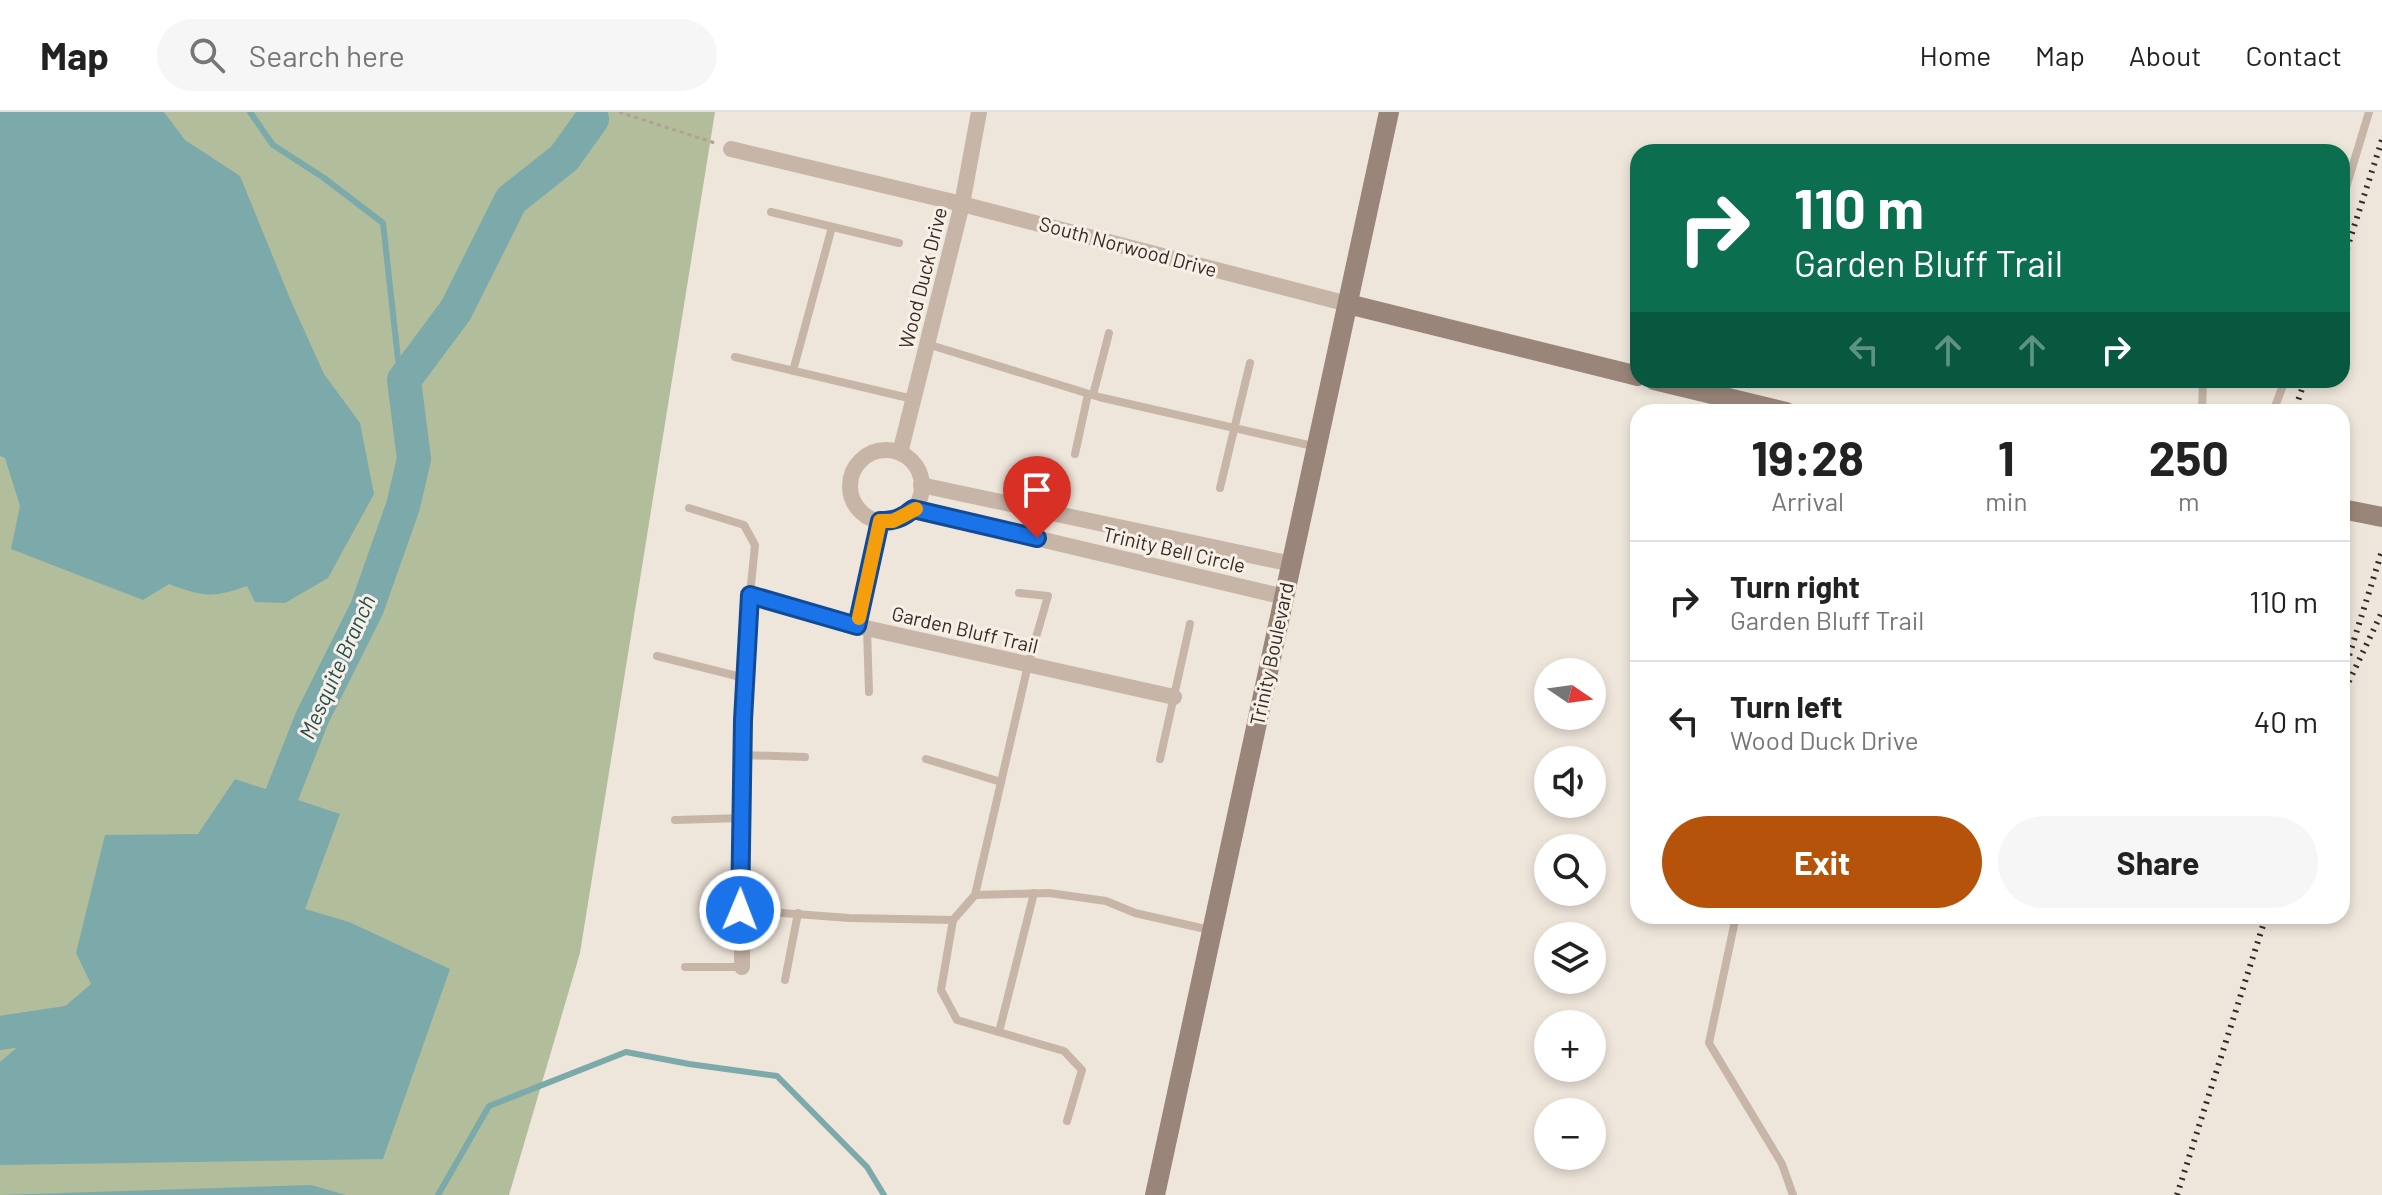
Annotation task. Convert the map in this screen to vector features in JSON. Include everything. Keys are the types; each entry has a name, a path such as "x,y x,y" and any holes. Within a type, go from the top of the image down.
{"main road":[{"name":"Trinity Boulevard","path":"1155,1195 1389,112"},
{"name":"South Norwood Drive","path":"1348,304 1630,374"},
{"path":"1687,388 1753,404"},
{"path":"2350,511 2382,517"}],"street":[{"name":"Wood Duck Drive","path":"900,453 962,204 979,112"},
{"name":"South Norwood Drive","path":"731,149 962,204 1348,304"},
{"path":"878,450 892,450 916,466 921,485 913,509 893,521 880,521 867,516 857,507 851,495 850,482 855,467 864,456 878,450"},
{"name":"Trinity Bell Circle","path":"921,485 1292,564"},
{"name":"Trinity Bell Circle","path":"913,509 1285,597"},
{"path":"862,628 880,521"},
{"path":"742,967 742,755 750,595"},
{"name":"Garden Bluff Trail","path":"750,595 862,628 1174,697"}],"lane":[{"path":"2350,175 2369,112"},
{"path":"771,212 899,243"},
{"path":"793,371 832,227"},
{"path":"1075,454 1109,333"},
{"path":"927,344 1091,395 1317,448"},
{"path":"735,357 914,400"},
{"path":"1220,488 1250,363"},
{"path":"689,508 744,525 755,545 750,595"},
{"path":"1019,593 1048,596 1028,665 975,895 953,920 941,990 957,1020 1064,1051 1082,1070 1067,1121"},
{"path":"1160,759 1190,624"},
{"path":"862,628 869,692"},
{"path":"657,656 745,678"},
{"path":"742,755 805,757"},
{"path":"926,759 1001,782"},
{"path":"675,820 742,818"},
{"path":"999,1032 1034,893"},
{"path":"975,895 1034,893 1106,901 1135,913 1212,931"},
{"path":"740,910 849,918 953,920"},
{"path":"785,980 798,913"},
{"path":"1734,924 1709,1043 1782,1164 1793,1195"},
{"path":"685,967 742,967"}],"path":[{"path":"619,112 731,149"}],"green space":[{"path":"0,112 715,112 580,953 509,1195 0,1195"}],"water":[{"path":"0,112 164,112 185,140 240,176 324,374 360,423 374,494 328,578 285,603 255,602 247,586 225,593 208,594 169,584 143,600 11,549 20,506 5,458 0,456"},
{"path":"235,779 340,814 305,909 349,922 450,969 383,1159 0,1165 0,1062 91,984 76,953 105,835 198,834"},
{"path":"311,1185 346,1195 0,1195"}],"waterway":[{"path":"250,112 273,145 324,178 383,223 398,359 404,380"},
{"name":"Mesquite Branch","path":"259,834 279,802 312,718 367,608 403,506 414,459 404,380 456,310 511,200 564,158 592,119"},
{"name":"Mesquite Branch","path":"0,1033 86,1020"},
{"path":"438,1195 489,1106 626,1052 777,1076 867,1167 884,1195"}],"railway":[{"path":"2350,239 2382,140"},
{"path":"2297,404 2302,388"},
{"path":"2350,653 2382,551"},
{"path":"2350,679 2382,612"},
{"path":"2177,1195 2263,924"}],"slow traffic":[{"path":"859,618 880,521 893,521 916,509"}],"route":[{"path":"740,910 743,720 750,595 857,626 880,521 893,521 913,509 1037,538"}]}
